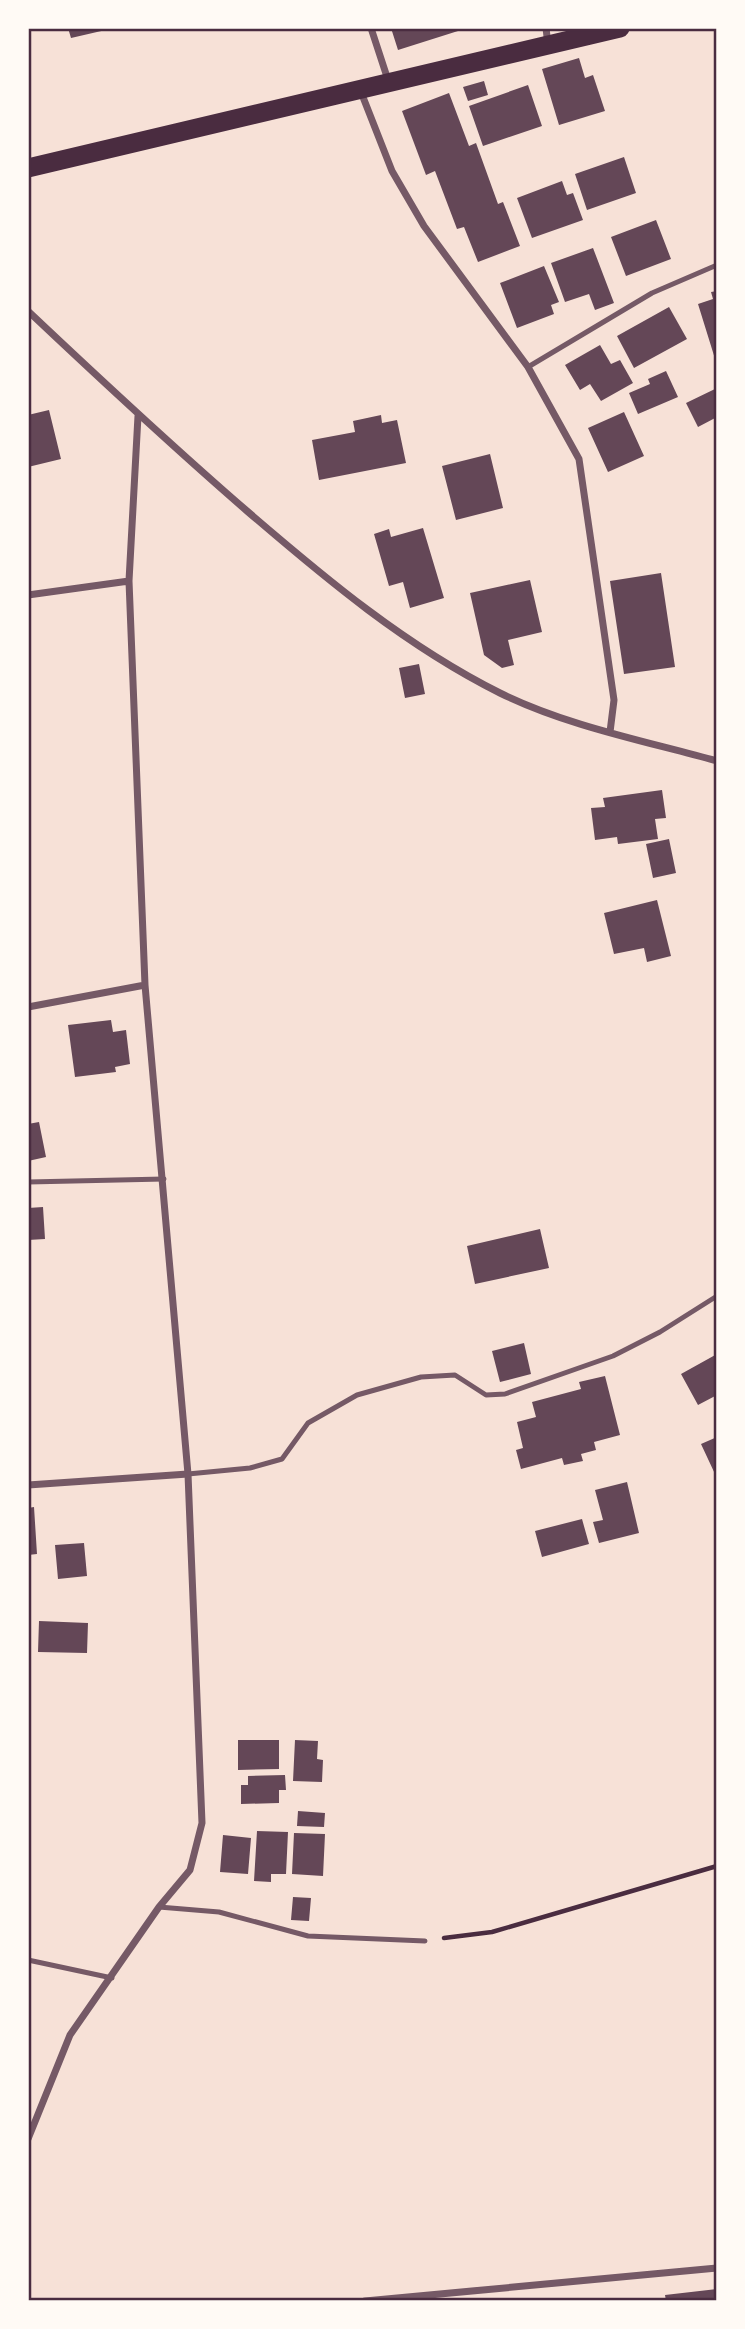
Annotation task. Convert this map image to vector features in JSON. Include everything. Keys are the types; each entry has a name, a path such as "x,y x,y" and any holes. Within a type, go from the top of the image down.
{"highway":[{"path":"28,168 361,92 547,36 620,28"}],"street":[{"path":"371,28 389,84"},
{"path":"361,92 392,171 424,226 528,367 579,459 614,700 610,732"},
{"path":"28,311 138,416 328,580 419,646 501,693 550,713 717,761"},
{"path":"28,2139 70,2035 159,1907 190,1870 202,1823 188,1474 145,985 129,581 138,416"},
{"path":"28,595 129,581"},
{"path":"28,1007 145,985"},
{"path":"28,1485 188,1474"},
{"path":"365,2301 717,2268"}],"lane":[{"path":"528,367 652,293 717,265"},
{"path":"28,1182 164,1179"},
{"path":"188,1474 250,1468 282,1459 308,1423 318,1417 357,1395 421,1377 455,1375 474,1384 486,1395 505,1394 613,1356 660,1332 717,1296"},
{"path":"159,1907 219,1912 308,1936 425,1941"},
{"path":"28,1960 112,1978"}],"path":[{"path":"425,1941 492,1932 717,1866"}],"building":[{"path":"68,28 110,28 110,29 71,38"},
{"path":"391,28 457,28 458,31 398,50"},
{"path":"579,58 585,78 593,75 605,111 559,125 542,69"},
{"path":"484,81 488,95 468,101 463,87"},
{"path":"528,85 542,126 483,146 469,106"},
{"path":"449,93 469,146 476,143 498,204 503,202 520,246 478,262 464,227 457,229 435,171 426,175 402,111"},
{"path":"624,157 636,193 587,210 575,174"},
{"path":"562,181 567,195 573,193 583,220 532,238 517,198"},
{"path":"656,220 671,259 626,276 611,237"},
{"path":"593,248 614,303 595,310 589,294 565,302 551,263"},
{"path":"544,266 559,302 551,305 554,314 517,328 500,283"},
{"path":"717,291 716,362 698,304 713,299 711,292"},
{"path":"669,307 687,339 634,368 617,336"},
{"path":"600,345 611,364 620,360 633,383 601,401 590,384 580,390 565,365"},
{"path":"666,371 678,397 638,414 629,393 650,384 648,379"},
{"path":"717,388 717,417 698,427 686,403"},
{"path":"49,410 61,459 28,467 28,415"},
{"path":"624,412 644,456 608,472 588,428"},
{"path":"381,415 382,423 397,420 406,463 319,480 312,440 355,432 353,421"},
{"path":"490,454 503,508 456,520 442,466"},
{"path":"423,528 444,598 410,608 403,582 389,586 374,534 389,529 391,537"},
{"path":"661,573 675,667 624,674 610,581"},
{"path":"530,580 542,632 508,640 514,665 502,668 484,655 470,593"},
{"path":"419,664 425,694 405,698 399,668"},
{"path":"662,790 666,818 655,819 658,839 618,844 617,837 595,840 591,808 605,807 603,798"},
{"path":"669,839 676,873 653,878 646,844"},
{"path":"657,900 671,956 647,962 644,948 614,954 604,913"},
{"path":"111,1020 113,1032 126,1030 130,1064 115,1067 116,1072 75,1077 68,1025"},
{"path":"39,1122 46,1157 28,1161 28,1124"},
{"path":"43,1207 45,1239 28,1240 28,1208"},
{"path":"540,1229 549,1268 475,1284 467,1246"},
{"path":"524,1343 531,1374 500,1382 492,1351"},
{"path":"717,1354 717,1395 698,1405 681,1374"},
{"path":"605,1376 620,1435 594,1442 596,1450 581,1454 583,1461 564,1465 562,1458 521,1469 516,1450 523,1448 517,1422 536,1417 532,1402 581,1389 579,1382"},
{"path":"717,1437 717,1473 715,1474 701,1444"},
{"path":"627,1482 639,1533 599,1543 593,1522 603,1520 595,1490"},
{"path":"34,1507 37,1554 28,1555 28,1508"},
{"path":"582,1519 589,1544 542,1557 535,1531"},
{"path":"84,1543 87,1576 58,1579 55,1545"},
{"path":"39,1621 88,1623 87,1653 38,1652"},
{"path":"238,1740 279,1740 279,1769 238,1770"},
{"path":"295,1740 318,1741 317,1759 323,1760 322,1782 293,1781"},
{"path":"285,1775 286,1790 279,1790 279,1803 241,1804 241,1785 248,1785 248,1776"},
{"path":"298,1811 325,1813 324,1827 297,1826"},
{"path":"257,1831 288,1832 286,1874 271,1874 271,1882 254,1881"},
{"path":"294,1833 325,1834 323,1876 292,1874"},
{"path":"223,1835 251,1838 248,1874 220,1872"},
{"path":"293,1897 311,1898 309,1921 291,1920"},
{"path":"717,2289 717,2301 666,2301 665,2295"}]}
